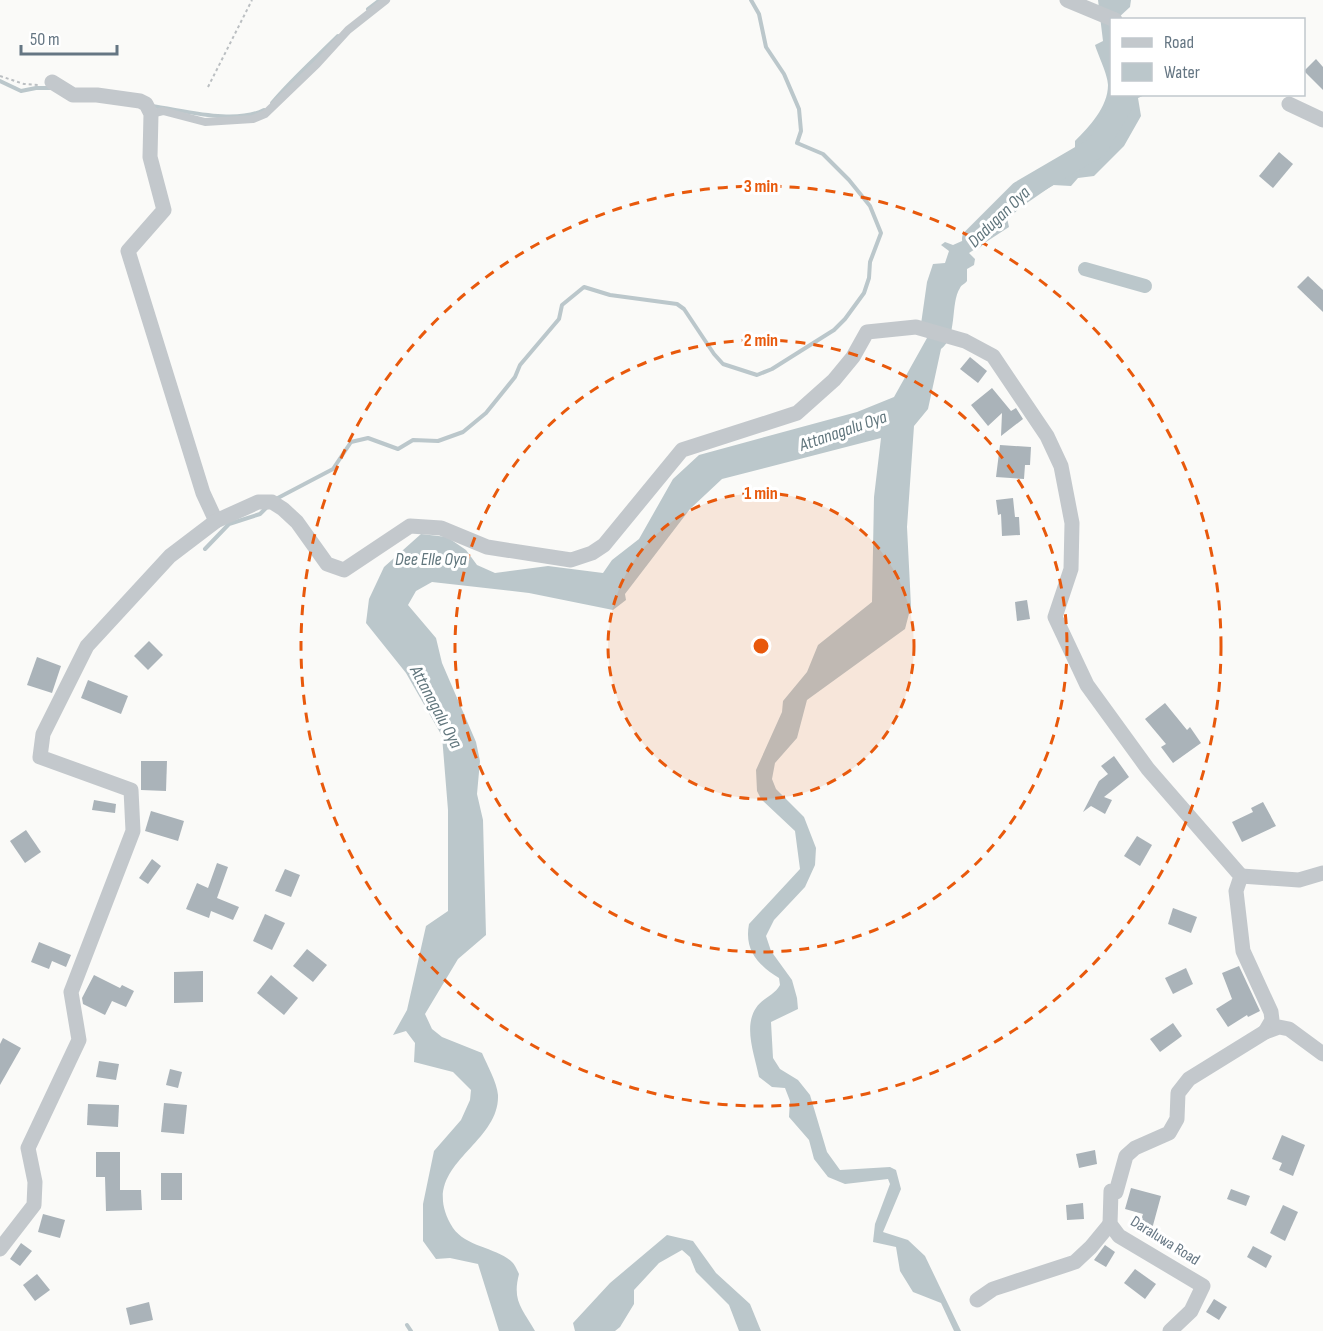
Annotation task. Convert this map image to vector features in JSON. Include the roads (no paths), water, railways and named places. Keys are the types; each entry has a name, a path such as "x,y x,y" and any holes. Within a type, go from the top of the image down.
{"street":[{"path":"1067,0 1110,18"},
{"path":"52,82 73,94 140,101 146,104 151,114 150,157 164,210 128,251 203,493 216,521"},
{"path":"1289,104 1323,120"},
{"path":"0,1249 34,1205 35,1182 28,1148 80,1040 71,992 134,831 131,790 40,757 43,734 87,646 170,556 216,521 258,502 272,502 297,522 327,564 344,570 410,526 441,528 487,547 571,560 592,553 604,545 682,450 797,413 834,380 853,357 867,332 916,327 965,341 993,357 1047,436 1061,466 1072,523 1071,569 1055,617 1087,685 1148,768 1241,876 1299,880 1323,873"},
{"path":"1241,876 1236,891 1243,951 1271,1012 1272,1020 1265,1032"},
{"path":"1265,1032 1278,1027 1289,1029 1323,1054"},
{"name":"Daraluwa Road","path":"1170,1331 1191,1311 1203,1286 1119,1236 1110,1224 1111,1191 1116,1192 1126,1156 1135,1148 1169,1133 1177,1119 1178,1093 1189,1080 1265,1032"},
{"path":"977,1300 993,1289 1075,1262 1110,1224"}],"lane":[{"path":"151,114 163,111 205,122 253,119 265,114 317,64 348,30 386,0"}],"water":[{"name":"Dee Elle Oya","path":"1098,0 1131,0 1130,7 1118,18 1110,18 1110,96 1143,96 1138,98 1141,116 1124,146 1094,176 1078,178 1071,186 1053,185 1024,205 1010,209 1007,218 1009,227 969,253 975,259 974,265 967,269 967,281 957,294 950,337 941,349 928,409 914,426 907,527 911,606 905,629 807,700 797,738 775,763 772,779 776,789 804,817 816,848 815,865 805,887 774,920 766,936 771,951 792,980 798,1009 771,1022 773,1058 780,1069 798,1080 810,1095 827,1152 840,1170 890,1167 896,1170 901,1189 883,1232 908,1240 925,1256 961,1331 954,1331 941,1303 913,1292 900,1271 896,1247 873,1242 875,1224 890,1184 888,1179 845,1184 828,1177 814,1159 809,1140 789,1117 790,1101 785,1088 772,1087 759,1077 750,1033 750,1024 756,1008 780,985 779,978 754,956 749,942 749,924 800,869 795,831 761,799 757,791 756,770 782,712 783,701 807,672 818,645 872,602 874,497 881,438 722,479 690,509 625,594 626,600 613,610 529,593 432,582 416,591 408,605 436,638 442,663 476,742 480,761 477,794 483,820 486,935 458,959 425,1014 432,1029 442,1037 482,1053 497,1090 495,1113 486,1129 451,1172 444,1188 444,1207 453,1228 459,1234 506,1257 513,1263 519,1274 518,1298 522,1310 535,1331 499,1331 478,1264 450,1258 436,1259 423,1241 423,1204 434,1151 461,1120 470,1100 471,1090 453,1072 414,1062 415,1043 406,1031 393,1035 407,1010 426,926 448,911 448,810 442,736 406,673 366,623 369,599 384,567 421,534 447,537 466,550 477,565 495,573 548,566 603,573 612,560 639,539 673,479 699,455 857,412 894,397 927,338 921,324 927,282 933,264 945,263 949,251 941,245 945,242 953,245 980,233 979,225 983,220 1001,214 1000,198 1022,190 1019,183 1037,183 1044,176 1040,171 1050,169 1053,178 1068,170 1075,163 1075,141 1097,116 1107,93 1106,76 1095,45 1103,41"},
{"path":"667,1235 693,1241 716,1273 750,1304 761,1331 739,1331 729,1305 696,1272 690,1257 682,1250 659,1263 634,1290 634,1304 615,1331 575,1331 573,1323 610,1283"}],"waterway":[{"path":"368,9 380,0"},
{"path":"274,500 333,469 351,442 368,438 398,449 413,440 438,441 463,432 486,413 515,377 520,365 559,319 562,305 584,287 610,295 677,304 684,309 723,364 757,375 772,369 834,330 845,319 864,293 869,278 870,262 881,233 870,206 849,180 823,154 797,143 801,131 799,109 784,74 766,47 759,14 751,0"},
{"path":"272,103 338,36"},
{"path":"0,81 21,91 51,88"},
{"name":"Dadugan Oya","path":"973,239 1020,192 1097,147 1121,106 1121,96"},
{"path":"151,106 224,116 252,114 264,110"},
{"path":"1085,269 1145,286"},
{"path":"205,549 229,524 260,514 267,507"},
{"path":"407,1325 411,1331"}],"water label":[{"name":"Attanagalu Oya","path":"843,431"},
{"name":"Attanagalu Oya","path":"436,707"}]}
